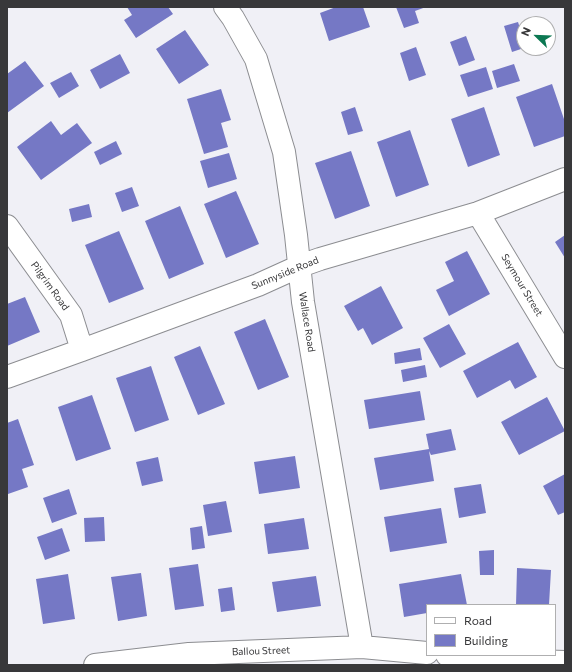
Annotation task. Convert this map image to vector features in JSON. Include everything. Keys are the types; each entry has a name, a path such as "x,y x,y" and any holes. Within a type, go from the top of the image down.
{"street":[{"name":"Wallace Road","path":"225,7 233,18 256,60 284,152 300,266 303,302 362,647"},
{"name":"Sunnyside Road","path":"7,377 258,284 300,266 478,213 565,179"},
{"name":"Seymour Street","path":"478,213 565,357"},
{"name":"Pilgrim Road","path":"7,226 71,315 82,350"},
{"name":"Ballou Street","path":"96,665 189,654 362,647 426,653"},
{"path":"458,656 504,660 565,662"}],"building":[{"path":"127,7 168,7 173,14 136,38 124,20 132,15"},
{"path":"336,7 363,7 370,27 329,41 320,13"},
{"path":"396,7 426,7 415,11 419,23 404,28"},
{"path":"516,23 516,51 512,52 504,26"},
{"path":"185,30 209,65 179,84 156,49"},
{"path":"466,36 475,60 459,66 450,42"},
{"path":"416,47 426,75 409,81 400,53"},
{"path":"120,54 130,73 100,89 90,70"},
{"path":"25,61 44,86 7,113 7,74"},
{"path":"514,64 520,81 497,88 492,71"},
{"path":"486,67 493,89 468,97 460,75"},
{"path":"71,72 79,86 59,98 50,83"},
{"path":"552,84 565,122 565,136 534,147 516,97"},
{"path":"221,89 231,120 221,123 228,147 204,154 187,99"},
{"path":"355,107 363,131 348,135 341,112"},
{"path":"484,107 500,155 468,167 451,119"},
{"path":"51,121 61,135 77,123 92,143 41,180 17,147"},
{"path":"410,130 429,185 396,197 377,142"},
{"path":"116,141 122,154 100,165 94,152"},
{"path":"351,151 370,206 335,219 315,163"},
{"path":"229,153 237,179 208,188 200,161"},
{"path":"132,187 139,206 122,212 115,193"},
{"path":"236,191 259,244 226,258 204,204"},
{"path":"89,204 92,217 72,222 69,209"},
{"path":"180,206 204,264 169,279 145,221"},
{"path":"119,231 144,289 109,303 85,245"},
{"path":"565,235 565,258 555,242"},
{"path":"467,251 490,294 449,316 436,290 454,281 445,262"},
{"path":"381,286 403,328 372,345 363,328 358,331 344,306"},
{"path":"25,297 40,332 7,346 7,304"},
{"path":"265,319 289,377 258,390 234,332"},
{"path":"449,324 466,354 440,368 423,338"},
{"path":"518,342 537,377 515,389 510,380 477,398 463,371"},
{"path":"200,346 225,404 198,415 174,357"},
{"path":"420,348 422,360 395,364 394,353"},
{"path":"425,365 427,377 403,382 401,370"},
{"path":"151,366 169,420 135,432 116,378"},
{"path":"420,391 425,420 369,429 364,400"},
{"path":"92,395 111,449 76,461 58,407"},
{"path":"547,397 565,431 519,455 501,422"},
{"path":"18,419 34,465 22,469 28,487 8,494 7,423"},
{"path":"451,429 456,450 431,455 429,451 434,481 380,490 374,458 429,449 426,434"},
{"path":"295,456 300,488 259,494 254,462"},
{"path":"158,457 163,481 142,486 136,462"},
{"path":"565,474 565,512 558,515 543,486"},
{"path":"481,484 486,513 459,518 454,488"},
{"path":"69,489 77,514 52,523 43,498"},
{"path":"226,501 232,532 208,536 203,505"},
{"path":"441,508 447,543 390,552 384,517"},
{"path":"104,517 105,541 85,542 84,518"},
{"path":"304,518 309,549 268,554 264,524"},
{"path":"202,526 205,548 192,550 190,528"},
{"path":"62,528 70,551 45,560 37,537"},
{"path":"494,550 494,575 480,575 479,551"},
{"path":"198,564 204,606 175,610 169,568"},
{"path":"517,568 551,570 549,604 516,604"},
{"path":"141,573 147,616 118,621 111,577"},
{"path":"68,574 75,619 43,624 36,579"},
{"path":"461,574 467,604 426,604 426,613 404,617 399,584"},
{"path":"316,576 321,606 277,612 272,582"},
{"path":"232,587 235,610 221,612 218,589"}]}
